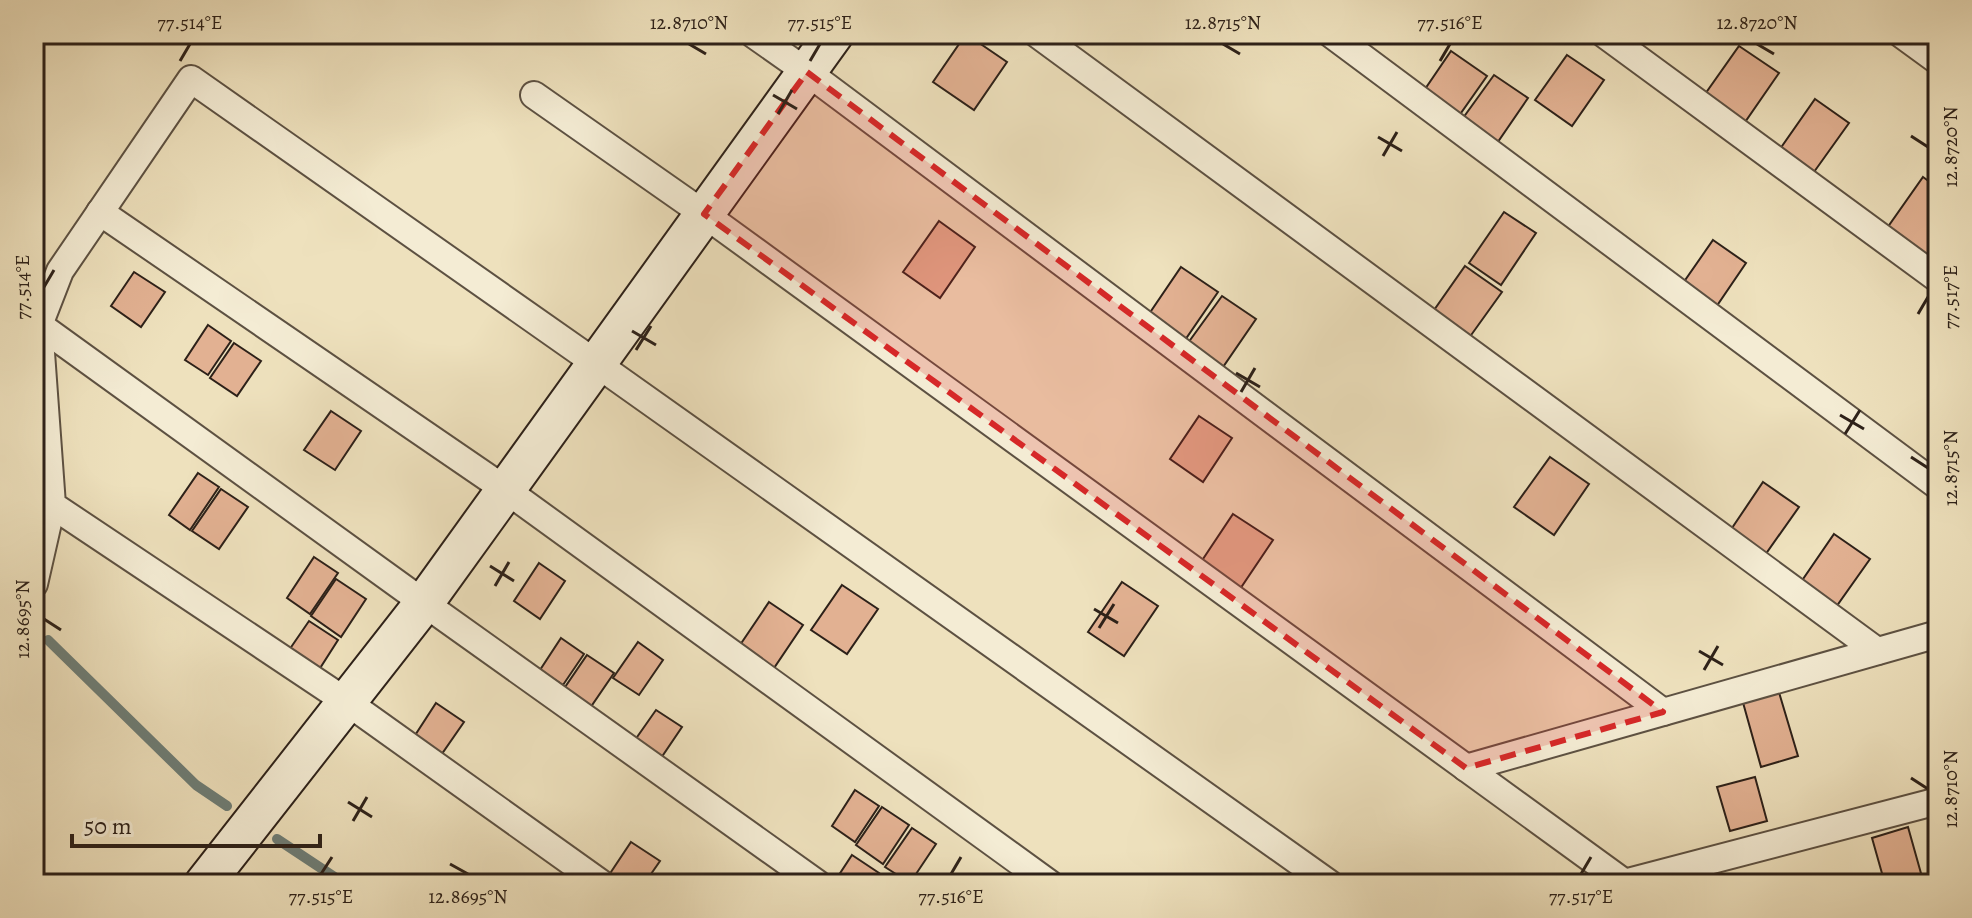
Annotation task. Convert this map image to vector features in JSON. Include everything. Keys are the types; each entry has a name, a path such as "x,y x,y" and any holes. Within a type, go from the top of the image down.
{"street":[{"path":"753,34 1663,712"},
{"path":"204,884 424,603 834,34"},
{"path":"1037,34 1877,651"},
{"path":"1331,34 1938,486"},
{"path":"1604,34 1938,279"},
{"path":"1901,34 1938,61"},
{"path":"34,584 52,505 39,325 60,271 191,79 1330,884"},
{"path":"534,95 704,214 1625,883 1938,801"},
{"path":"100,212 506,490 1050,884"},
{"path":"39,325 818,884"},
{"path":"52,505 347,702 602,884"},
{"path":"1466,768 1938,634"}],"highlighted area":[{"path":"807,72 1663,712 1466,768 704,214"}],"building":[{"path":"966,34 1007,62 974,110 933,82"},
{"path":"1739,46 1779,73 1743,125 1703,97"},
{"path":"1451,51 1487,76 1456,120 1421,95"},
{"path":"1567,55 1604,80 1572,126 1535,100"},
{"path":"1494,75 1528,98 1493,149 1458,125"},
{"path":"1815,99 1849,123 1814,172 1780,149"},
{"path":"1923,177 1938,188 1938,239 1925,258 1885,231"},
{"path":"1504,212 1536,233 1501,285 1469,263"},
{"path":"939,221 975,247 940,298 903,272"},
{"path":"1713,240 1746,263 1714,310 1681,286"},
{"path":"1465,266 1502,292 1469,338 1432,313"},
{"path":"1181,267 1218,292 1185,340 1149,314"},
{"path":"134,272 165,292 141,327 111,306"},
{"path":"1222,296 1256,319 1223,367 1188,343"},
{"path":"208,325 231,341 208,375 185,360"},
{"path":"234,343 261,361 237,396 210,378"},
{"path":"331,411 361,431 335,470 304,450"},
{"path":"1199,416 1232,438 1203,482 1170,459"},
{"path":"1550,457 1589,484 1554,535 1514,507"},
{"path":"198,473 219,487 190,530 169,515"},
{"path":"1763,482 1799,507 1765,555 1730,531"},
{"path":"221,489 248,507 219,549 192,531"},
{"path":"1233,514 1273,540 1240,589 1201,562"},
{"path":"1834,534 1870,559 1836,607 1801,582"},
{"path":"314,557 338,573 310,614 287,598"},
{"path":"539,563 565,581 540,619 514,601"},
{"path":"336,579 366,599 341,637 311,616"},
{"path":"1122,582 1158,606 1124,656 1088,632"},
{"path":"842,585 878,609 847,654 811,630"},
{"path":"769,602 803,625 772,671 738,648"},
{"path":"309,621 338,640 315,676 285,656"},
{"path":"561,638 584,654 563,685 540,670"},
{"path":"638,642 663,660 639,695 613,678"},
{"path":"587,655 614,673 588,711 561,693"},
{"path":"1778,689 1798,756 1761,767 1742,699"},
{"path":"436,703 464,722 439,758 412,740"},
{"path":"656,710 682,727 661,758 635,740"},
{"path":"1755,777 1767,821 1730,831 1717,787"},
{"path":"855,790 879,806 855,842 832,826"},
{"path":"882,807 909,825 883,864 856,845"},
{"path":"1908,827 1924,884 1885,884 1872,838"},
{"path":"912,828 936,844 910,883 885,867"},
{"path":"631,842 660,861 644,884 609,884 605,881"},
{"path":"852,855 879,873 871,884 833,884"}],"waterway":[{"path":"48,640 196,785 227,806"},
{"path":"277,839 345,884"}]}
